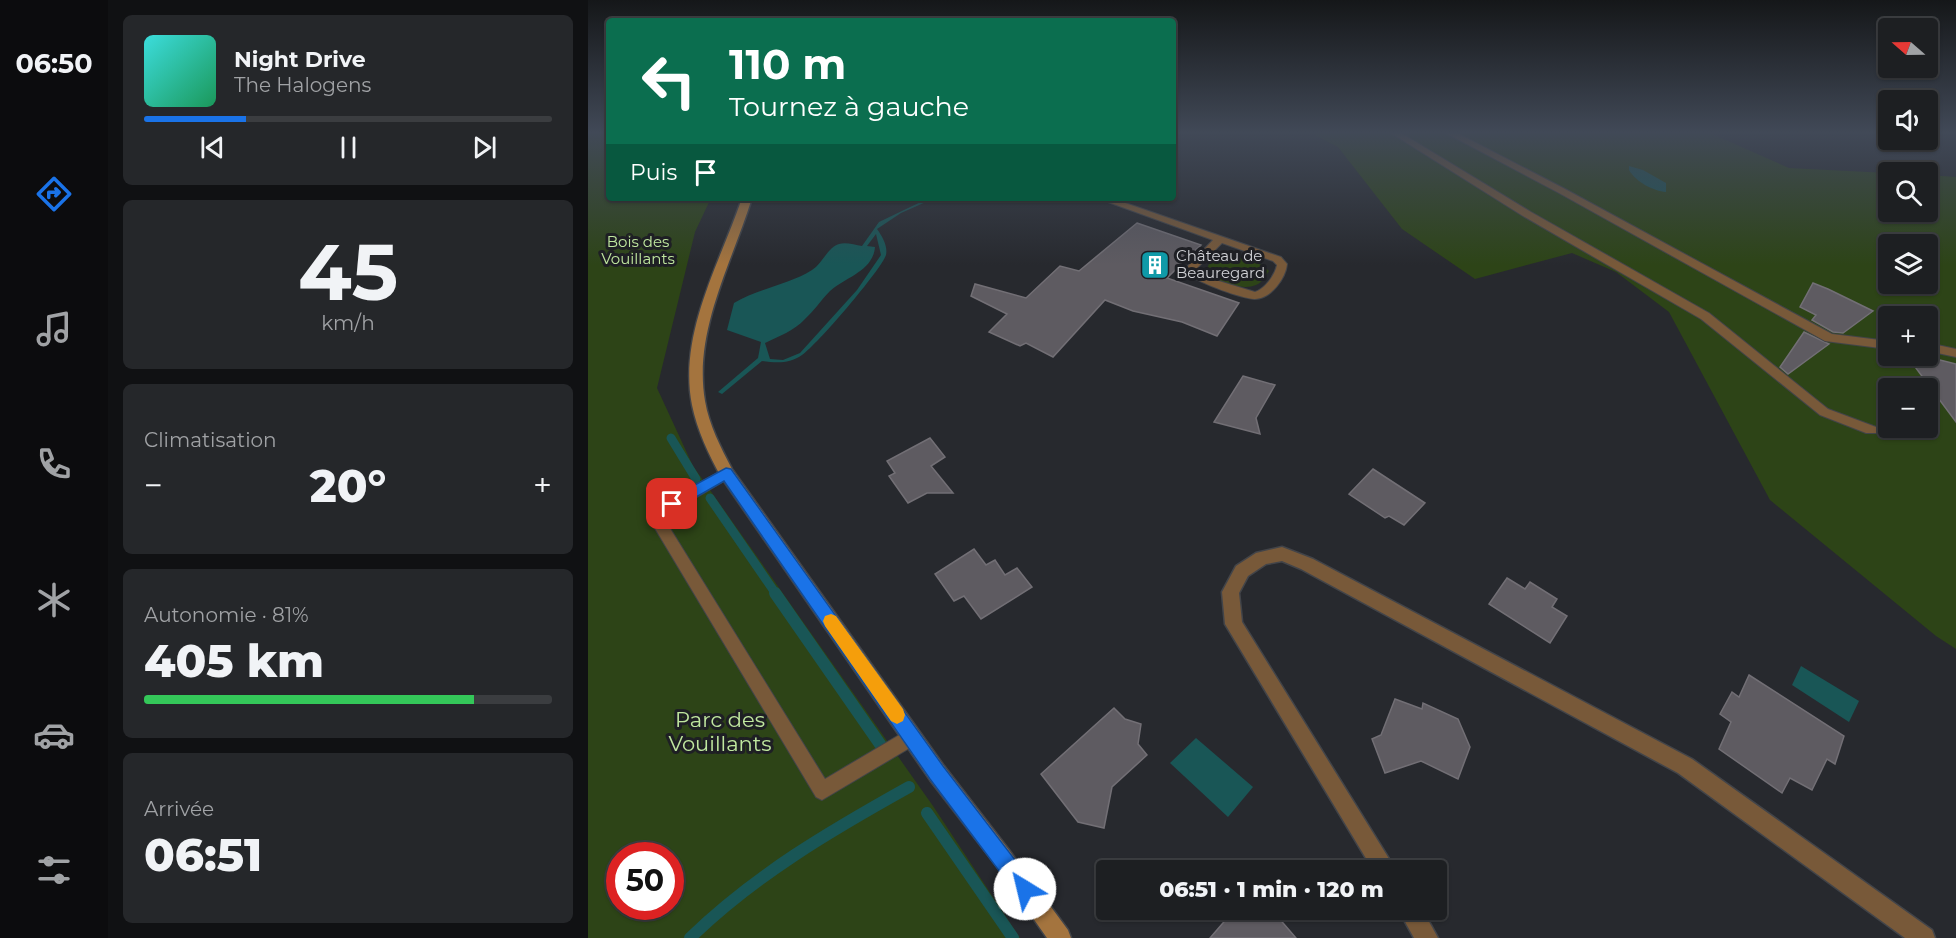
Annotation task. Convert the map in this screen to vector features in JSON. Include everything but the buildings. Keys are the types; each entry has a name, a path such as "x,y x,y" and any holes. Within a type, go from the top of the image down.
{"main road":[{"path":"746,201 702,327 696,371 697,393 702,414 726,473 912,737 1060,938"}],"street":[{"path":"1379,860 1234,624 1230,592 1242,572 1262,558 1282,554 1306,564 1685,766 1924,938"},
{"path":"1416,920 1427,938"}],"lane":[{"path":"1466,177 1705,316 1824,412 1871,430"},
{"path":"1535,177 1829,338 1878,344"},
{"path":"1111,201 1220,239 1277,259 1282,264 1281,273 1264,293 1255,296 1205,280 1195,274 1193,267 1220,239"},
{"path":"1938,349 1956,353"},
{"path":"726,473 654,515 822,791 912,737"}],"green space":[{"name":"Parc des Vouillants","path":"588,177 606,177 606,201 710,201 695,232 657,388 693,466 933,806 1020,938 588,938"},
{"path":"1361,177 1878,177 1878,222 1938,222 1938,177 1956,177 1956,649 1936,636 1770,500 1669,312 1616,272 1572,253 1475,279 1402,229"},
{"path":"1230,254 1262,265 1269,271 1260,283 1250,287 1236,286 1222,281 1207,269 1216,257"}],"water":[{"path":"1635,177 1655,177 1666,183 1666,192 1650,188"},
{"path":"923,201 928,201 901,213 877,229 886,248 886,255 882,263 848,307 810,348 797,358 788,361 762,361 722,394 718,392 758,358 761,342 727,330 734,303 812,270 828,252 839,244 862,246 879,222","holes":["876,234 881,255 857,290 800,353 783,360 770,359 765,343 796,327 830,291 864,268 873,255 875,247 867,246"]},
{"path":"1801,666 1859,701 1849,722 1792,685"},
{"path":"1196,738 1253,787 1228,817 1170,763"}],"waterway":[{"path":"671,438 696,479"},
{"path":"710,498 776,594"},
{"path":"775,593 882,747"},
{"path":"690,938 741,894 794,855 909,787"},
{"path":"927,813 1013,938"}],"slow traffic":[{"path":"831,621 897,715"}],"place":[{"name":"Château de Beauregard","path":"1155,265"}],"route":[{"path":"672,504 726,473 937,773 1025,889"}],"park label":[{"name":"Bois des Vouillants","path":"638,250"}]}
